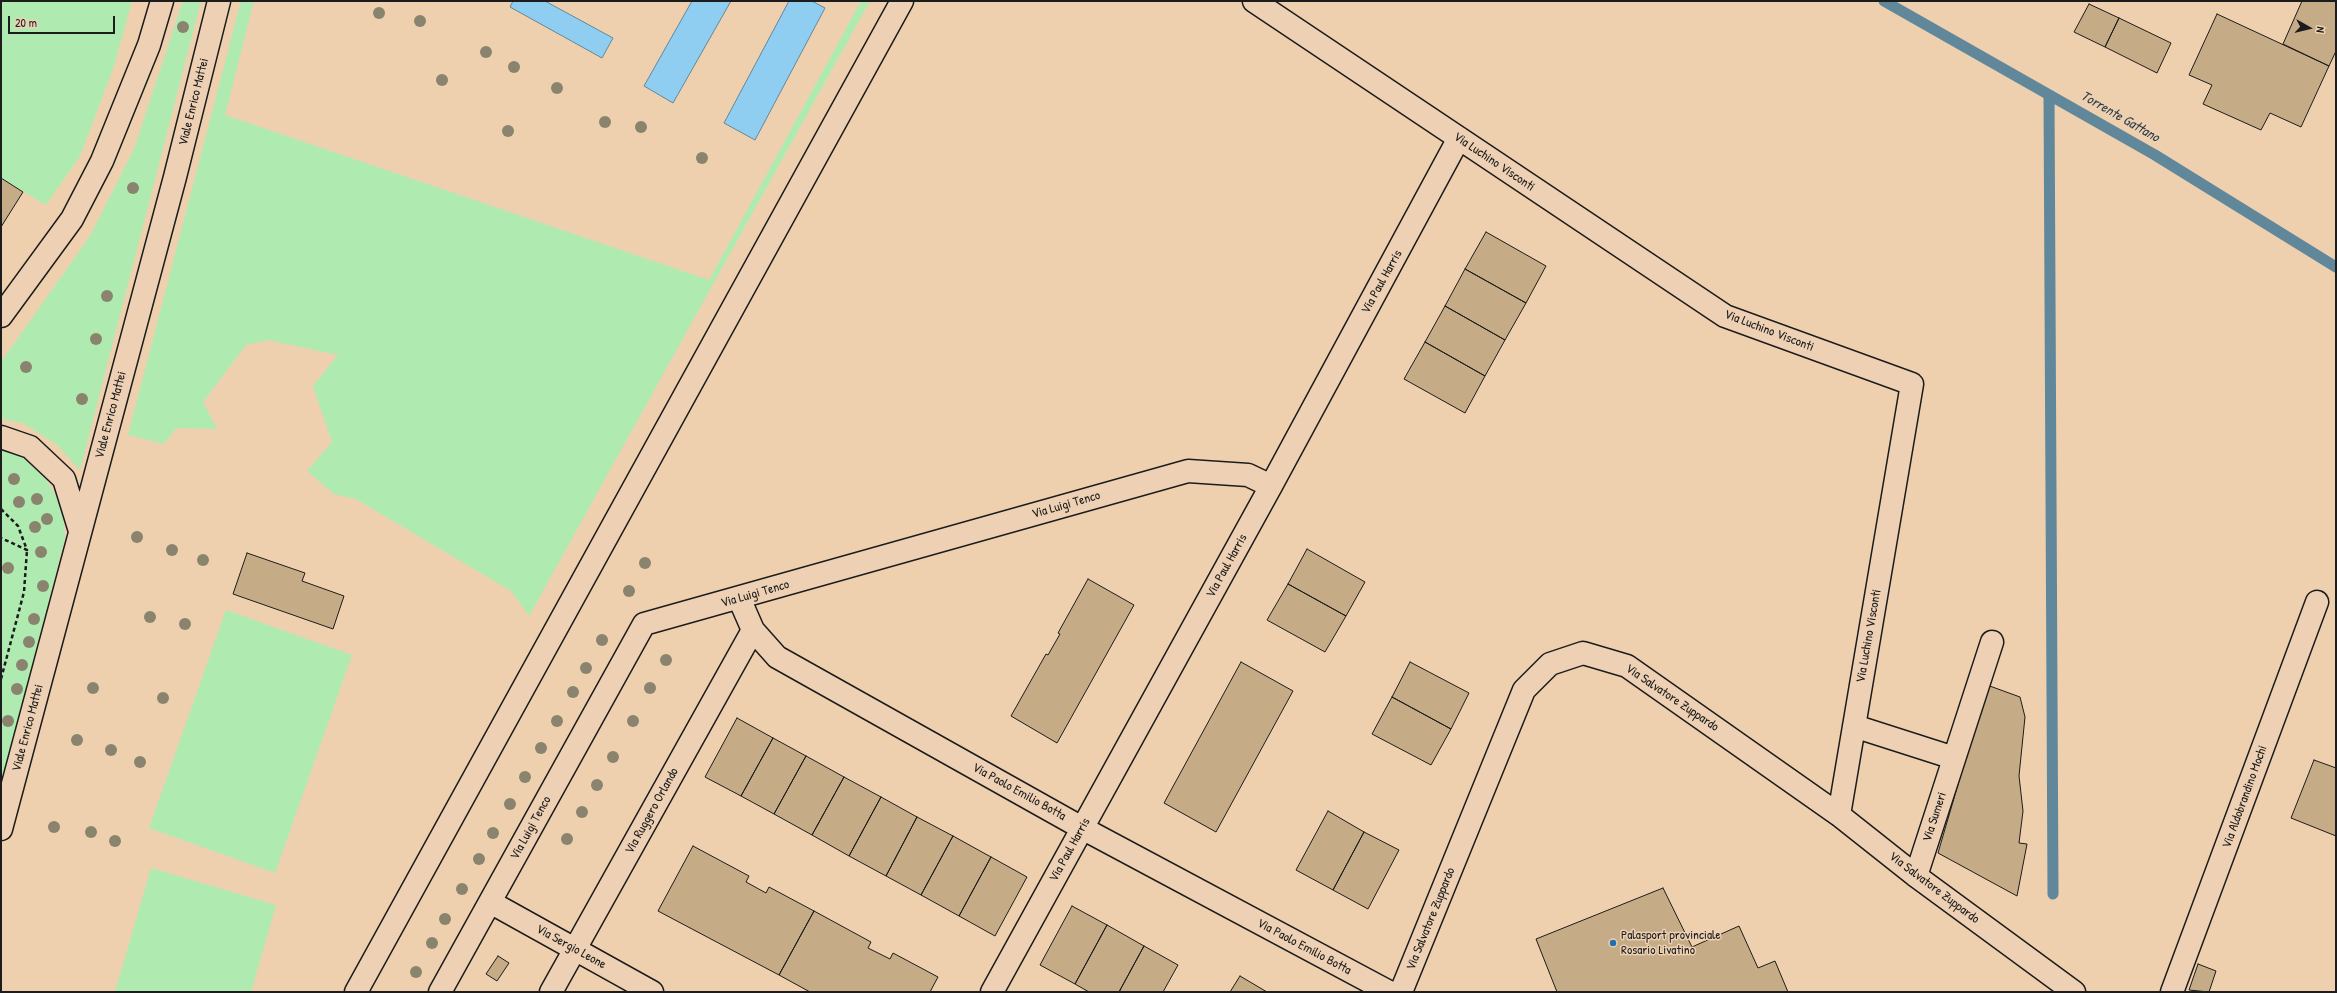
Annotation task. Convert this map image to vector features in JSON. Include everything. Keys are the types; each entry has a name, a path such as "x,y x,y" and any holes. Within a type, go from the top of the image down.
{"street":[{"path":"1,316 72,219 102,161 148,45 162,1"},
{"name":"Viale Enrico Mattei","path":"1,829 175,177 219,1"},
{"path":"356,992 902,1"},
{"name":"Via Luchino Visconti","path":"1254,1 1724,316 1912,384 1839,815"},
{"name":"Via Paul Harris","path":"992,992 1271,486 1459,138"},
{"path":"1,437 30,447 64,479 80,531"},
{"name":"Via Luigi Tenco","path":"440,992 644,624 1188,471 1248,475 1271,486"},
{"name":"Via Paolo Emilio Botta","path":"739,598 753,630 777,657 1082,828 1388,992"},
{"name":"Via Aldobrandino Mochi","path":"2172,992 2317,602"},
{"name":"Via Ruggero Orlando","path":"551,992 753,630"},
{"name":"Via Sumeri","path":"1916,876 1992,642"},
{"name":"Via Salvatore Zuppardo","path":"1401,992 1524,690 1550,664 1583,653 1627,666 1839,815 1916,876 2074,992"},
{"path":"1854,726 1954,758"},
{"name":"Via Sergio Leone","path":"490,902 652,992"}],"path":[{"path":"1,509 18,526 26,550 24,592 1,679"},
{"path":"1,538 26,550"}],"green space":[{"path":"1,1 132,1 114,66 80,156 46,205 1,178"},
{"path":"183,1 201,1 80,470 56,444 23,423 1,419 1,362 90,236 134,149"},
{"path":"241,1 254,1 225,115 709,280 861,1 870,1 529,616 511,591 356,499 334,494 307,471 332,442 313,386 338,355 268,340 246,345 203,402 217,429 176,428 164,444 128,435"},
{"path":"1,448 21,456 46,479 57,498 63,515 65,538 1,787"},
{"path":"226,610 352,655 275,873 149,828"},
{"path":"151,868 276,905 251,992 115,992"}],"water":[{"path":"513,1 545,1 613,38 602,58 510,7"},
{"path":"692,1 731,1 673,103 644,86"},
{"path":"789,1 812,1 825,8 755,140 724,123"}],"building":[{"path":"2302,1 2336,1 2336,51 2329,66 2283,44"},
{"path":"2089,4 2119,18 2105,47 2074,32"},
{"path":"2217,14 2329,66 2301,127 2270,113 2261,130 2203,104 2212,85 2189,75"},
{"path":"2119,18 2171,43 2157,73 2105,47"},
{"path":"1,178 23,192 1,227"},
{"path":"1486,232 1546,266 1526,303 1465,269"},
{"path":"1465,269 1526,303 1505,340 1445,306"},
{"path":"1445,306 1505,340 1485,376 1425,342"},
{"path":"1425,342 1485,376 1465,413 1404,379"},
{"path":"1307,549 1365,582 1346,616 1288,584"},
{"path":"247,553 305,573 302,581 344,596 333,629 233,594"},
{"path":"1088,579 1134,605 1057,743 1011,716 1046,654 1048,655 1060,634 1058,633"},
{"path":"1288,584 1346,616 1325,652 1267,620"},
{"path":"1241,662 1293,691 1216,832 1164,803"},
{"path":"1410,662 1469,693 1451,729 1392,697"},
{"path":"1987,685 2020,697 2025,717 2019,776 2023,811 2019,843 2027,844 2017,896 1938,853"},
{"path":"1392,697 1451,729 1431,765 1372,734"},
{"path":"737,718 773,738 741,796 705,777"},
{"path":"773,738 806,756 774,814 741,796"},
{"path":"806,756 844,777 812,835 774,814"},
{"path":"2314,760 2336,768 2336,836 2291,818"},
{"path":"844,777 881,797 849,856 812,835"},
{"path":"881,797 917,817 886,876 849,856"},
{"path":"1328,811 1364,832 1333,890 1296,870"},
{"path":"917,817 953,836 921,895 886,876"},
{"path":"1364,832 1399,850 1368,909 1333,890"},
{"path":"953,836 991,857 959,916 921,895"},
{"path":"693,846 749,876 746,882 766,893 769,887 814,911 779,975 658,911"},
{"path":"991,857 1027,877 995,936 959,916"},
{"name":"Palasport provinciale Rosario Livatino","path":"1663,888 1692,947 1739,926 1758,968 1775,961 1788,992 1557,992 1536,939"},
{"path":"1072,906 1107,925 1075,984 1040,965"},
{"path":"814,911 871,942 868,948 890,959 893,953 938,977 930,992 810,992 779,975"},
{"path":"1107,925 1144,946 1119,992 1089,992 1075,984"},
{"path":"1144,946 1178,965 1163,992 1119,992"},
{"path":"498,956 509,963 497,981 486,974"},
{"path":"2198,964 2216,971 2209,992 2189,990"},
{"path":"1240,976 1267,992 1230,992"}],"waterway":[{"name":"Torrente Gattano","path":"1884,1 2155,155 2336,267"},
{"path":"2049,95 2053,894"}],"place":[{"name":"Palasport provinciale Rosario Livatino","path":"1613,943"}]}
